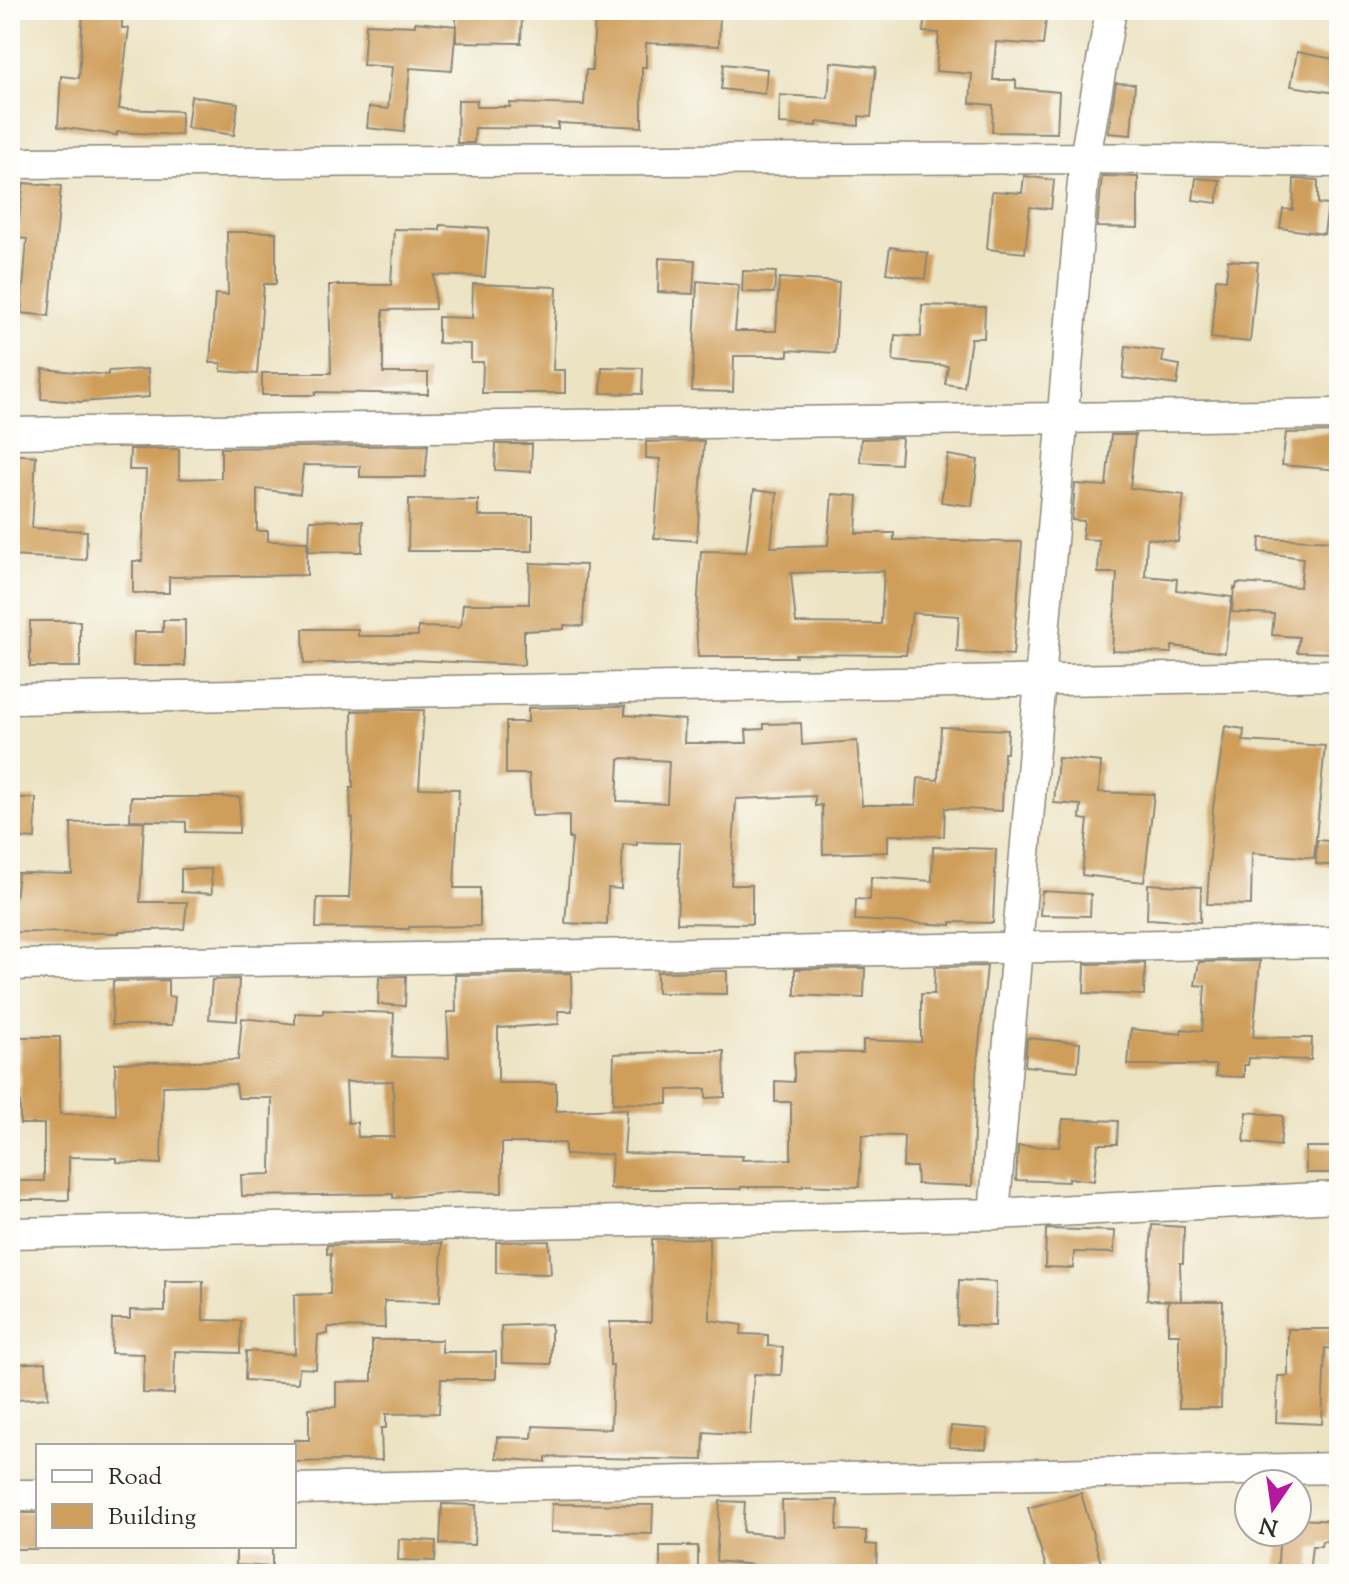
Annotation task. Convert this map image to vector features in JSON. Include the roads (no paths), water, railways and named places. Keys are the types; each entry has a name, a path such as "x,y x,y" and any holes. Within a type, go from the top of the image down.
{"street":[{"path":"994,1214 1085,158 1111,10"},
{"path":"10,163 1085,158 1339,162"},
{"path":"10,433 1339,414"},
{"path":"10,699 1339,675"},
{"path":"10,965 1339,942"},
{"path":"10,1233 994,1214 1339,1197"},
{"path":"296,1489 1339,1468"},
{"path":"10,1495 36,1495"}]}
